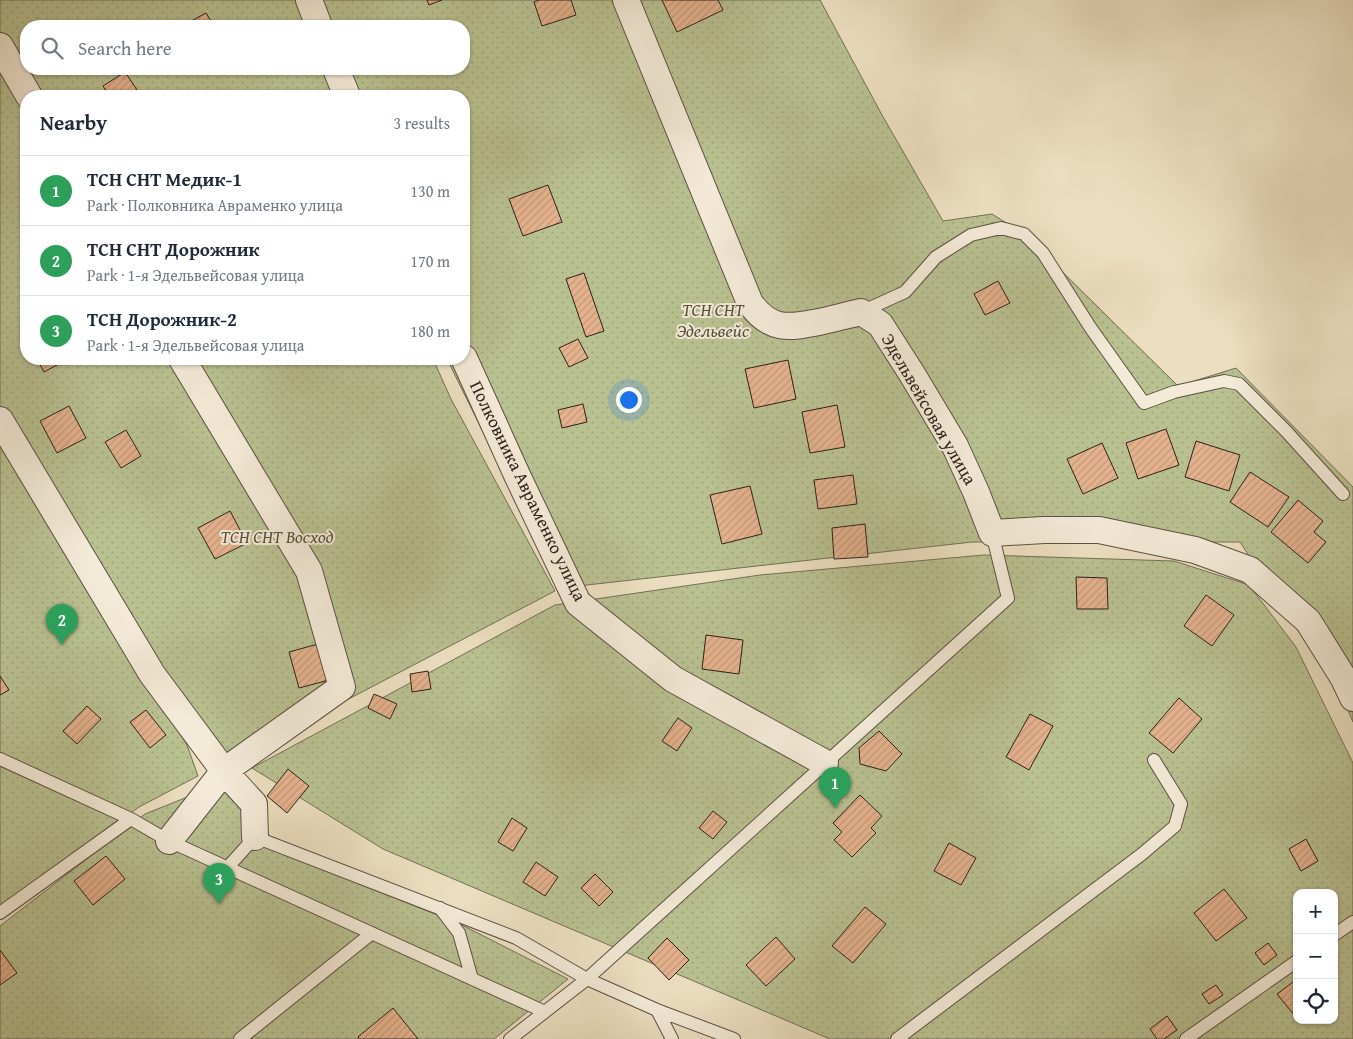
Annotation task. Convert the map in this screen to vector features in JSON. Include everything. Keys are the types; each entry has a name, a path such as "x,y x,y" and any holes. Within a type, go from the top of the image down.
{"street":[{"path":"309,0 317,20"},
{"path":"626,0 750,303 757,314 768,322 794,327 861,312"},
{"path":"0,46 26,90"},
{"path":"338,75 345,90"},
{"name":"Эдельвейсовая улица","path":"861,312 880,324 917,382 954,446 976,492 992,533"},
{"path":"169,841 224,771 342,687 309,571 186,365"},
{"name":"Полковника Авраменко улица","path":"467,365 578,603 673,679 825,763"},
{"path":"0,420 152,674 224,771 254,804 255,837"},
{"path":"992,533 1044,530 1099,530 1195,550 1250,570 1308,621 1343,677 1353,698"}],"lane":[{"path":"861,312 905,292 936,257 971,235 1001,228 1024,234 1043,253 1090,327 1144,403 1174,392 1224,381 1239,384 1286,431 1342,494"},
{"path":"510,1039 587,978 1008,598 992,533"},
{"path":"0,759 131,819 169,841 544,1012"},
{"path":"897,1039 1142,854 1175,826 1181,804 1154,760"},
{"path":"0,913 131,819"},
{"path":"228,867 255,837 516,938 587,978 657,1010 734,1039"},
{"path":"440,908 459,933 472,979"},
{"path":"1335,934 1353,922"},
{"path":"240,1039 372,933"},
{"path":"1186,1039 1293,964"},
{"path":"657,1010 672,1039"}],"green space":[{"name":"ТСН СНТ Эдельвейс","path":"0,0 820,0 882,115 943,221 992,214 1024,234 1178,386 1236,368 1353,487 1353,722 1343,699 1240,542 972,542 560,588 450,365 470,365 470,90 20,90 20,365 436,365 451,399 555,591 211,771 0,420"},
{"path":"0,441 60,544 187,745 198,776 139,807 0,911"},
{"path":"984,555 1174,561 1249,585 1296,647 1353,763 1353,1039 830,1039 383,849 252,768 555,605 760,575"},
{"path":"225,782 249,809 245,836 458,923 568,979 494,1039 0,1039 0,926 145,814"}],"building":[{"path":"427,0 442,0 429,5"},
{"path":"539,0 571,0 576,15 542,26 534,2"},
{"path":"662,0 718,0 723,10 677,32"},
{"path":"206,13 210,20 193,20"},
{"path":"120,75 127,75 137,90 105,90 103,86"},
{"path":"548,185 562,222 523,236 509,199"},
{"path":"584,273 604,331 586,337 566,279"},
{"path":"998,281 1010,303 985,315 974,294"},
{"path":"578,339 588,358 569,367 559,348"},
{"path":"788,360 796,399 754,408 745,369"},
{"path":"40,365 57,365 44,372"},
{"path":"583,404 587,422 562,428 558,410"},
{"path":"837,405 845,447 810,453 802,412"},
{"path":"69,406 86,438 57,453 40,421"},
{"path":"1166,429 1179,465 1138,479 1126,443"},
{"path":"126,430 141,456 121,468 105,442"},
{"path":"1196,441 1240,455 1229,491 1185,477"},
{"path":"1102,443 1118,478 1083,494 1067,459"},
{"path":"1250,472 1289,497 1268,527 1230,502"},
{"path":"853,475 857,504 818,509 814,480"},
{"path":"750,486 762,534 722,544 710,495"},
{"path":"1298,500 1323,521 1314,532 1326,542 1308,563 1271,532"},
{"path":"230,511 247,543 215,559 198,528"},
{"path":"865,524 868,557 834,559 832,528"},
{"path":"1076,577 1107,578 1108,609 1077,609"},
{"path":"1206,595 1234,615 1212,646 1184,626"},
{"path":"706,635 743,640 739,674 702,669"},
{"path":"318,644 329,680 299,688 289,652"},
{"path":"428,671 431,689 412,692 410,674"},
{"path":"0,676 9,690 0,695"},
{"path":"374,694 397,704 390,719 368,708"},
{"path":"1179,698 1202,719 1173,753 1149,733"},
{"path":"87,706 101,719 77,744 63,731"},
{"path":"146,710 166,735 150,748 130,722"},
{"path":"1030,714 1053,726 1029,770 1006,757"},
{"path":"678,718 692,728 677,751 662,741"},
{"path":"879,731 902,754 886,771 860,764 859,748"},
{"path":"288,769 309,786 287,813 267,796"},
{"path":"860,795 882,816 871,828 876,833 852,857 834,840 842,832 833,823"},
{"path":"713,811 727,822 713,839 699,828"},
{"path":"512,818 527,828 513,851 498,842"},
{"path":"1306,839 1318,861 1301,871 1289,849"},
{"path":"949,843 976,858 961,885 934,871"},
{"path":"106,856 125,879 93,905 74,881"},
{"path":"536,862 558,877 545,896 523,882"},
{"path":"595,874 613,892 599,906 581,888"},
{"path":"1224,889 1247,918 1216,941 1194,913"},
{"path":"865,907 886,924 853,963 832,946"},
{"path":"776,937 795,959 766,986 746,965"},
{"path":"667,938 689,960 669,980 648,958"},
{"path":"1268,943 1277,955 1264,965 1255,953"},
{"path":"0,950 17,973 0,985"},
{"path":"1293,982 1293,1013 1277,994"},
{"path":"1216,985 1223,995 1209,1004 1202,994"},
{"path":"393,1008 418,1039 360,1039 358,1037"},
{"path":"1167,1016 1177,1030 1164,1039 1157,1039 1150,1029"}],"place":[{"name":"ТСН СНТ Дорожник","path":"62,645"},
{"name":"ТСН СНТ Медик-1","path":"835,808"},
{"name":"ТСН Дорожник-2","path":"219,904"}],"park label":[{"name":"ТСН СНТ Восход","path":"277,537"}]}
